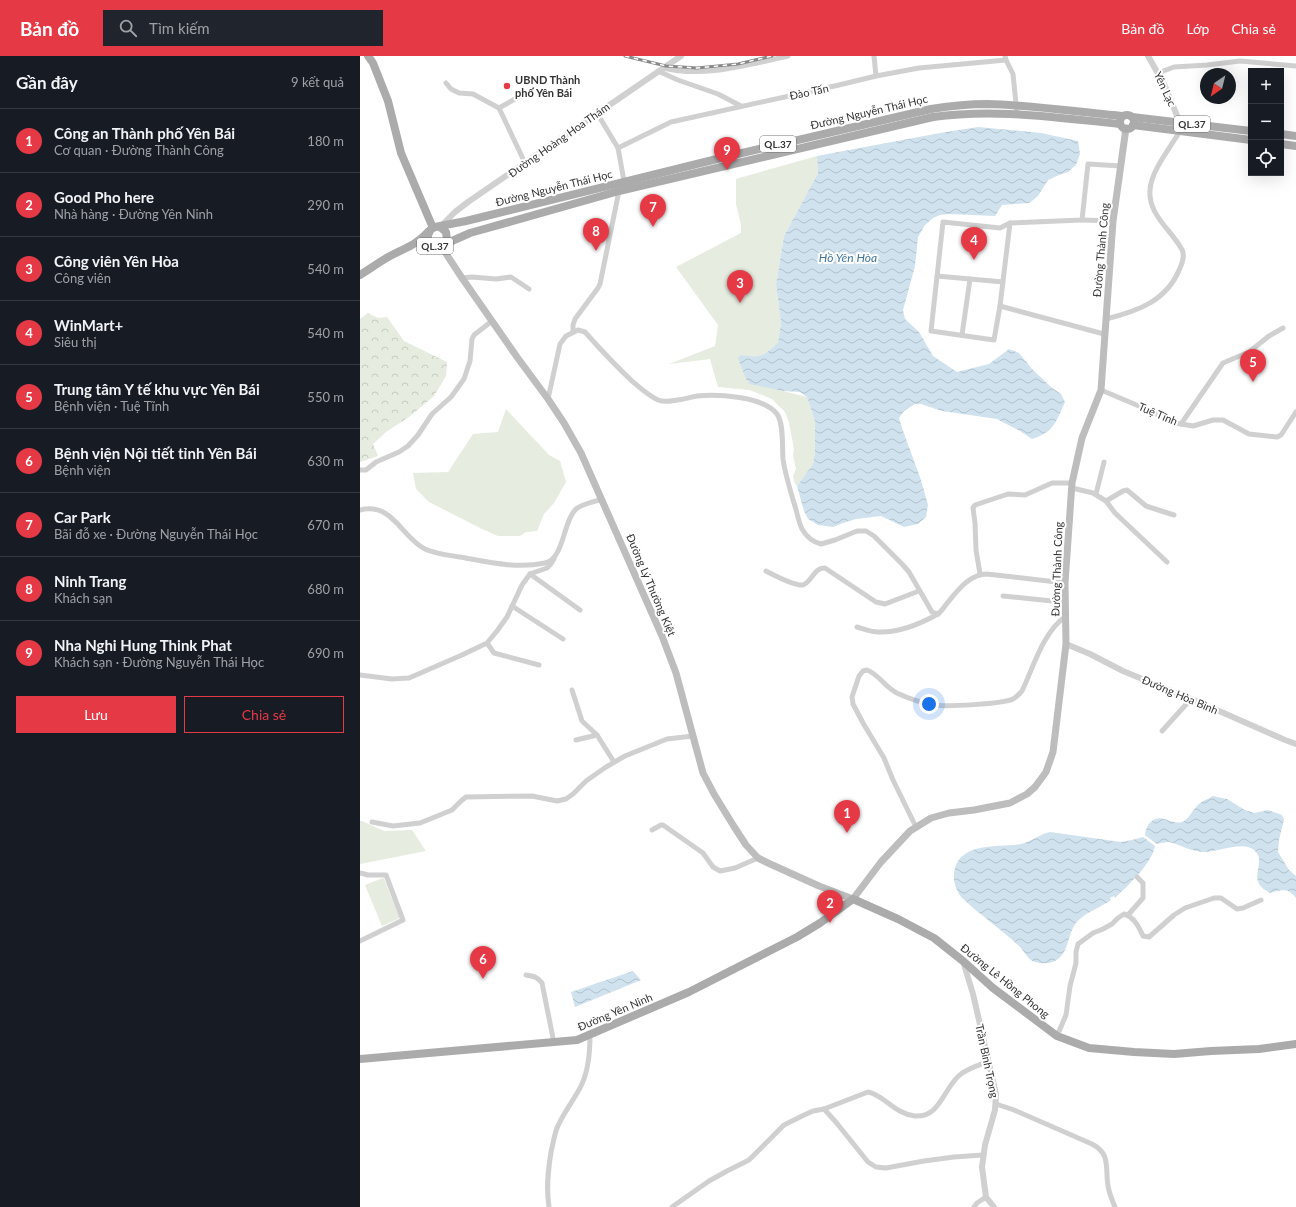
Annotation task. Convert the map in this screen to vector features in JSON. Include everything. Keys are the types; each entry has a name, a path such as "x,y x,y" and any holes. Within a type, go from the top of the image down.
{"main road":[{"path":"368,56 373,63 388,101 401,153 434,228"},
{"name":"Đường Nguyễn Thái Học","path":"434,228 931,108 986,104 1016,105 1127,122"},
{"name":"Đường Nguyễn Thái Học","path":"440,246 470,233 619,191 934,117 955,114 1017,114 1248,131"},
{"name":"Đường Thành Công","path":"853,899 886,856 910,831 916,827 931,818 949,813 1010,803 1035,787 1046,772 1053,752 1066,644 1065,584 1072,486 1082,438 1101,390 1113,221 1127,122"},
{"name":"Đường Nguyễn Thái Học","path":"1180,127 1248,139"},
{"path":"1284,134 1296,136"},
{"path":"1284,144 1296,146"},
{"name":"QL.37","path":"434,228 428,235 428,240 430,244 440,246"},
{"name":"QL.37","path":"360,275 385,259 412,246 434,228 444,229 447,235 446,241 440,246 412,246"},
{"name":"Đường Lý Thường Kiệt","path":"440,246 492,322 548,399 564,423 581,454 662,636 676,673 692,736 704,773 732,825 746,845 758,858 786,872 853,899"},
{"name":"Đường Lê Hồng Phong","path":"853,899 898,919 934,938 963,960 993,988 1057,1036 1089,1048 1174,1054 1259,1049 1296,1044"},
{"name":"Đường Yên Ninh","path":"360,1059 577,1040 689,992 797,937 820,923 853,899"}],"street":[{"name":"Đường Hoàng Hoa Thám","path":"434,228 525,163 681,56"},
{"path":"661,69 720,70 788,56"},
{"path":"874,56 876,76"},
{"name":"Yên Lạc","path":"1148,56 1164,84 1180,127"},
{"path":"1005,58 1013,74 1017,114"},
{"name":"Đào Tấn","path":"618,148 671,122 839,86 876,76 919,68 1005,58"},
{"path":"1158,72 1174,67 1240,61 1296,66"},
{"path":"661,69 678,80 718,94 741,106"},
{"path":"446,83 451,89 459,93 473,94 500,108 525,163"},
{"path":"500,108 531,90"},
{"path":"597,113 618,148 624,181"},
{"path":"1106,319 1128,313 1159,297 1176,279 1183,261 1182,249 1152,208 1150,190 1154,174 1180,127"},
{"path":"1082,220 1088,164 1121,166"},
{"path":"573,332 575,319 600,284 619,191"},
{"path":"1010,223 1000,306 994,340 932,331 943,222 1000,228 1010,223 1082,220 1113,221"},
{"path":"937,276 1003,282"},
{"path":"462,278 472,277 496,279 511,277 529,290"},
{"path":"962,335 970,279"},
{"path":"1000,306 1104,334"},
{"path":"360,470 366,470 376,462 399,452 408,446 418,435 432,414 450,397 464,379 470,361 472,339 474,335 492,322"},
{"path":"1182,424 1223,363 1249,352 1269,336 1283,328"},
{"path":"548,399 560,344 566,336 578,330 585,332 618,368 642,390 658,400 666,401 698,396 727,396 753,400 769,408 777,414 782,429 783,460 802,529 812,540 820,544 857,531 866,531 874,536 909,572 932,612 938,614"},
{"name":"Tuệ Tĩnh","path":"1101,390 1175,423 1193,426 1214,420 1223,420 1249,434 1276,437 1281,435 1296,412"},
{"path":"1096,494 1104,462"},
{"path":"980,574 976,550 974,505 1008,494 1025,495 1052,483 1072,486 1096,494 1106,501 1115,513 1167,562"},
{"path":"1106,501 1127,490 1146,506 1174,515"},
{"path":"360,674 392,679 409,678 462,655 487,642 497,631 512,606 522,585 530,574 547,568 553,561 571,516 580,507 602,499"},
{"path":"360,510 375,509 387,514 423,548 435,552 517,566 545,563 554,558"},
{"path":"766,571 794,584 802,585 808,582 818,570 825,568 881,604 885,604 919,591"},
{"path":"530,574 580,610"},
{"path":"857,627 878,632 894,631 913,625 941,612 948,602 970,579 980,574 1065,584"},
{"path":"1003,596 1052,601 1066,600"},
{"path":"512,606 563,639"},
{"path":"916,827 884,758 853,704 852,697 859,676 867,670 895,692 913,700 935,705 984,703 1009,700 1018,696 1022,691 1049,633 1056,624 1066,616"},
{"path":"487,642 494,654 539,664"},
{"name":"Đường Hòa Bình","path":"1066,644 1296,744"},
{"path":"572,690 582,721 597,734 614,762"},
{"path":"1162,731 1191,699"},
{"path":"576,740 597,734"},
{"path":"372,822 393,826 420,823 452,810 466,797 532,796 558,800 566,799 586,781 614,762 667,739 692,736"},
{"path":"652,830 663,825 703,853 713,867 720,871 735,868 758,858"},
{"path":"360,873 368,875 386,875 403,920 360,941"},
{"path":"1128,915 1143,898 1143,883 1138,877"},
{"path":"1057,1036 1066,1015 1078,944 1088,936 1112,924 1124,914 1128,915 1136,922 1143,936 1149,937 1174,915 1185,908 1214,898 1221,898 1237,909 1261,900"},
{"name":"Trần Bình Trọng","path":"963,960 973,994 996,1094 996,1104 983,1155 982,1167 986,1196 994,1207"},
{"path":"526,975 534,976 542,983 554,1043"},
{"path":"549,1207 547,1191 548,1171 554,1138 562,1118 581,1085 589,1062 590,1035"},
{"path":"672,1207 715,1178 749,1160 784,1125 802,1116 868,1092 874,1094 905,1113 914,1116 921,1116 935,1108 960,1074 989,1061"},
{"path":"996,1104 1014,1110 1092,1144 1102,1151 1106,1161 1109,1191 1115,1207"},
{"path":"824,1109 868,1162 876,1167 886,1168 924,1161 983,1155"},
{"path":"974,1207 986,1196"}],"green space":[{"path":"817,156 818,173 784,236 776,285 781,322 778,343 762,356 755,357 741,355 783,391 807,397 815,421 815,452 813,464 797,486 794,482 793,476 796,469 789,423 785,412 772,399 749,390 718,387 710,359 669,364 715,346 718,325 676,267 741,233 741,225 736,204 736,179"},
{"path":"368,313 378,318 387,317 404,341 447,362 446,376 434,396 409,417 386,432 373,444 378,456 360,462 360,319"},
{"path":"506,409 549,455 560,461 566,482 554,503 544,514 537,531 526,532 520,536 498,536 429,502 416,489 413,473 448,472 473,434 498,432"},
{"path":"360,821 384,831 412,830 426,851 360,864"},
{"path":"383,878 400,918 382,926 365,885"}],"water":[{"name":"Hồ Yên Hòa","path":"978,127 1041,133 1078,141 1080,154 1076,165 1068,172 1048,180 1038,196 1029,203 1002,205 995,216 940,215 933,218 925,225 918,237 915,266 903,310 905,319 919,332 933,356 957,372 989,364 1009,349 1019,353 1032,369 1051,387 1061,394 1065,402 1056,421 1050,429 1032,439 997,419 942,411 921,404 915,404 904,411 899,418 921,480 928,505 926,517 918,524 904,527 881,516 856,519 833,527 818,525 808,519 804,511 797,486 813,464 815,452 815,421 807,397 800,392 783,391 750,384 746,379 738,358 741,355 758,356 765,354 778,343 781,322 776,285 784,236 818,173 817,156"},
{"path":"1213,796 1227,799 1245,810 1254,813 1268,810 1282,815 1284,820 1279,840 1278,852 1289,870 1296,876 1296,898 1290,892 1284,890 1270,893 1262,888 1257,877 1259,861 1258,856 1255,851 1250,848 1238,846 1211,852 1200,852 1169,842 1157,844 1145,835 1146,829 1152,821 1159,818 1174,822 1182,822 1189,817 1199,804"},
{"path":"1050,832 1121,842 1143,837 1155,846 1152,855 1144,867 1115,898 1114,896 1110,898 1111,900 1077,922 1061,956 1053,962 1041,963 1030,959 1013,940 961,897 956,887 954,876 955,868 959,859 966,853 984,847 1021,844"},
{"path":"633,971 641,980 575,1007 571,992"}],"railway":[{"path":"625,56 666,66 697,68 738,64 772,56"}],"place":[{"name":"UBND Thành phố Yên Bái","path":"507,86"},
{"name":"Nha Nghi Hung Think Phat","path":"727,170"},
{"name":"Car Park","path":"653,227"},
{"name":"Ninh Trang","path":"596,251"},
{"name":"WinMart+","path":"974,260"},
{"name":"Công viên Yên Hòa","path":"740,303"},
{"name":"Trung tâm Y tế khu vực Yên Bái","path":"1253,382"},
{"name":"Công an Thành phố Yên Bái","path":"847,833"},
{"name":"Good Pho here","path":"830,923"},
{"name":"Bệnh viện Nội tiết tỉnh Yên Bái","path":"483,979"}]}
